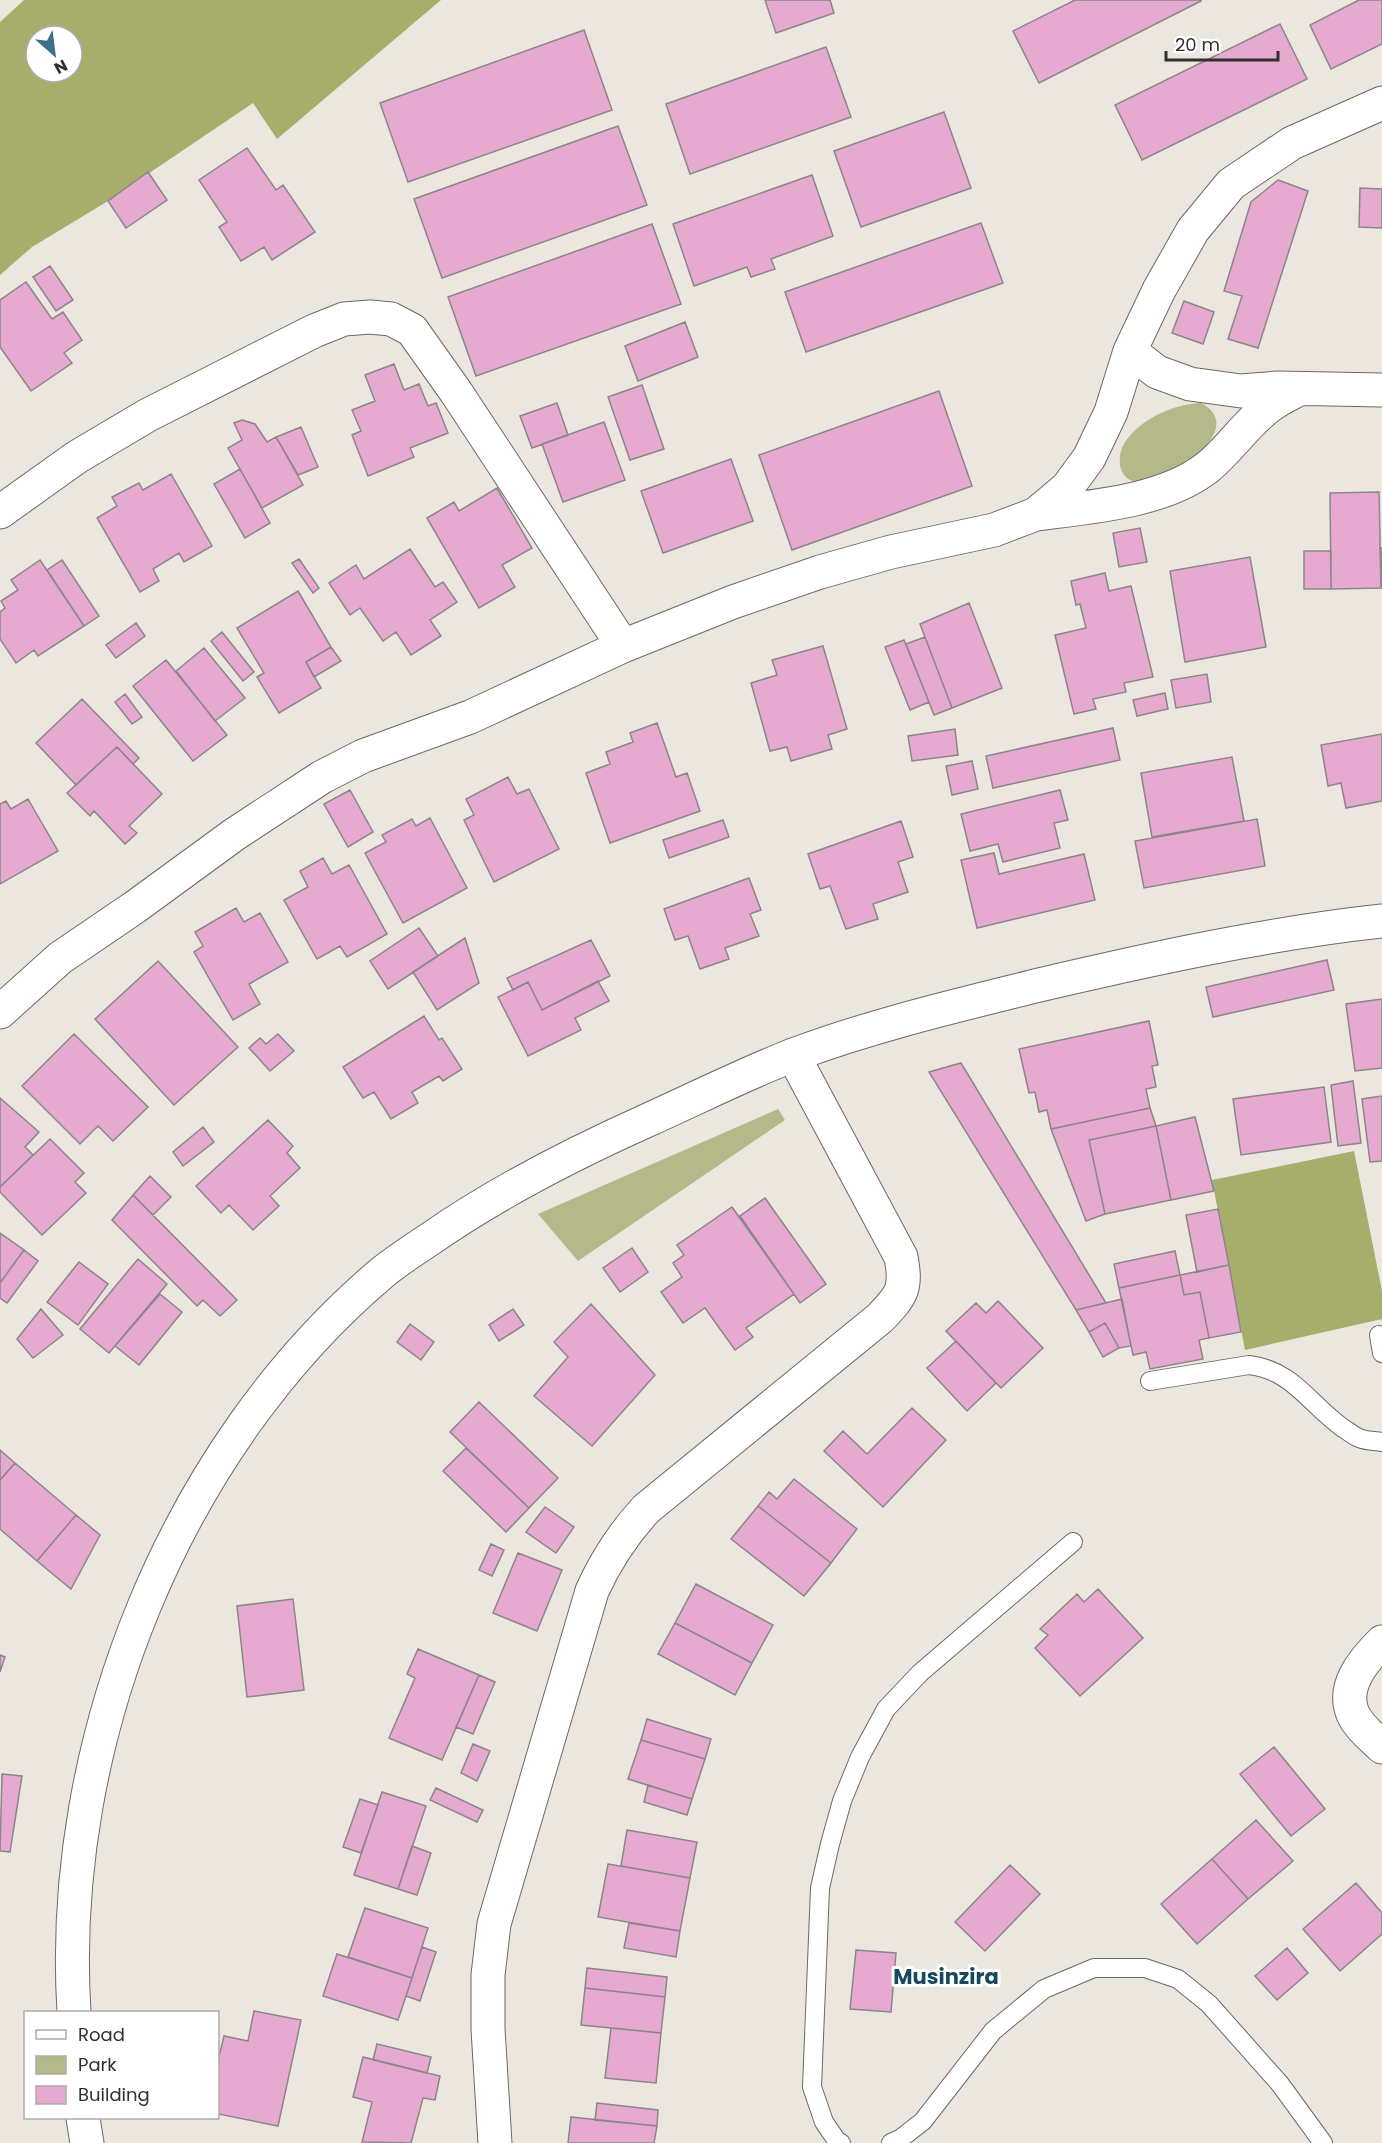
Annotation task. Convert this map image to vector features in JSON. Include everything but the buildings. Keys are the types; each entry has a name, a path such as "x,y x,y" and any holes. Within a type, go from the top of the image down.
{"street":[{"path":"1036,514 1067,488 1089,458 1111,412 1130,351 1159,290 1193,230 1231,184 1292,143 1382,103"},
{"path":"0,512 77,457 148,415 314,331 344,319 370,317 391,319 412,330 456,392 623,646"},
{"path":"1130,351 1157,372 1190,384 1241,391 1382,390"},
{"path":"0,1012 60,958 235,834 322,777 363,756 470,717 623,646 733,602 820,572 891,552 994,530 1036,514 1101,505 1142,496 1178,484 1208,467 1271,405 1299,389"},
{"path":"74,2011 71,1959 82,1833 117,1679 146,1601 186,1517 228,1445 276,1381 334,1317 386,1269 455,1221 523,1179 600,1141 793,1055 890,1023 1151,958 1303,930 1382,921"},
{"path":"495,2143 488,2029 488,1975 494,1924 592,1592 606,1561 626,1531 646,1509 880,1318 897,1300 905,1280 901,1257 793,1055"},
{"path":"1382,1642 1356,1674 1350,1694 1353,1714 1382,1747"},
{"path":"83,2119 87,2143"}],"lane":[{"path":"1379,1335 1382,1353"},
{"path":"1150,1381 1249,1365 1266,1367 1282,1375 1329,1418 1358,1438 1382,1442"},
{"path":"841,2143 837,2141 824,2122 812,2087 820,1888 842,1801 860,1757 886,1709 920,1672 1073,1542"},
{"path":"891,2143 900,2139 923,2121 993,2031 1044,1989 1094,1968 1145,1968 1178,1979 1209,2004 1280,2084 1323,2143"}],"green space":[{"path":"24,0 441,0 277,139 253,103 108,201 32,247 0,275 0,22"},
{"path":"1201,403 1214,414 1216,426 1211,439 1200,452 1169,473 1154,479 1141,482 1127,478 1122,472 1120,459 1121,451 1128,438 1143,424 1161,413 1181,406"},
{"path":"778,1109 785,1120 578,1261 538,1214"},
{"path":"1354,1151 1382,1291 1382,1319 1245,1350 1212,1180"}],"district":[{"name":"Musinzira","path":"946,1977"}]}
